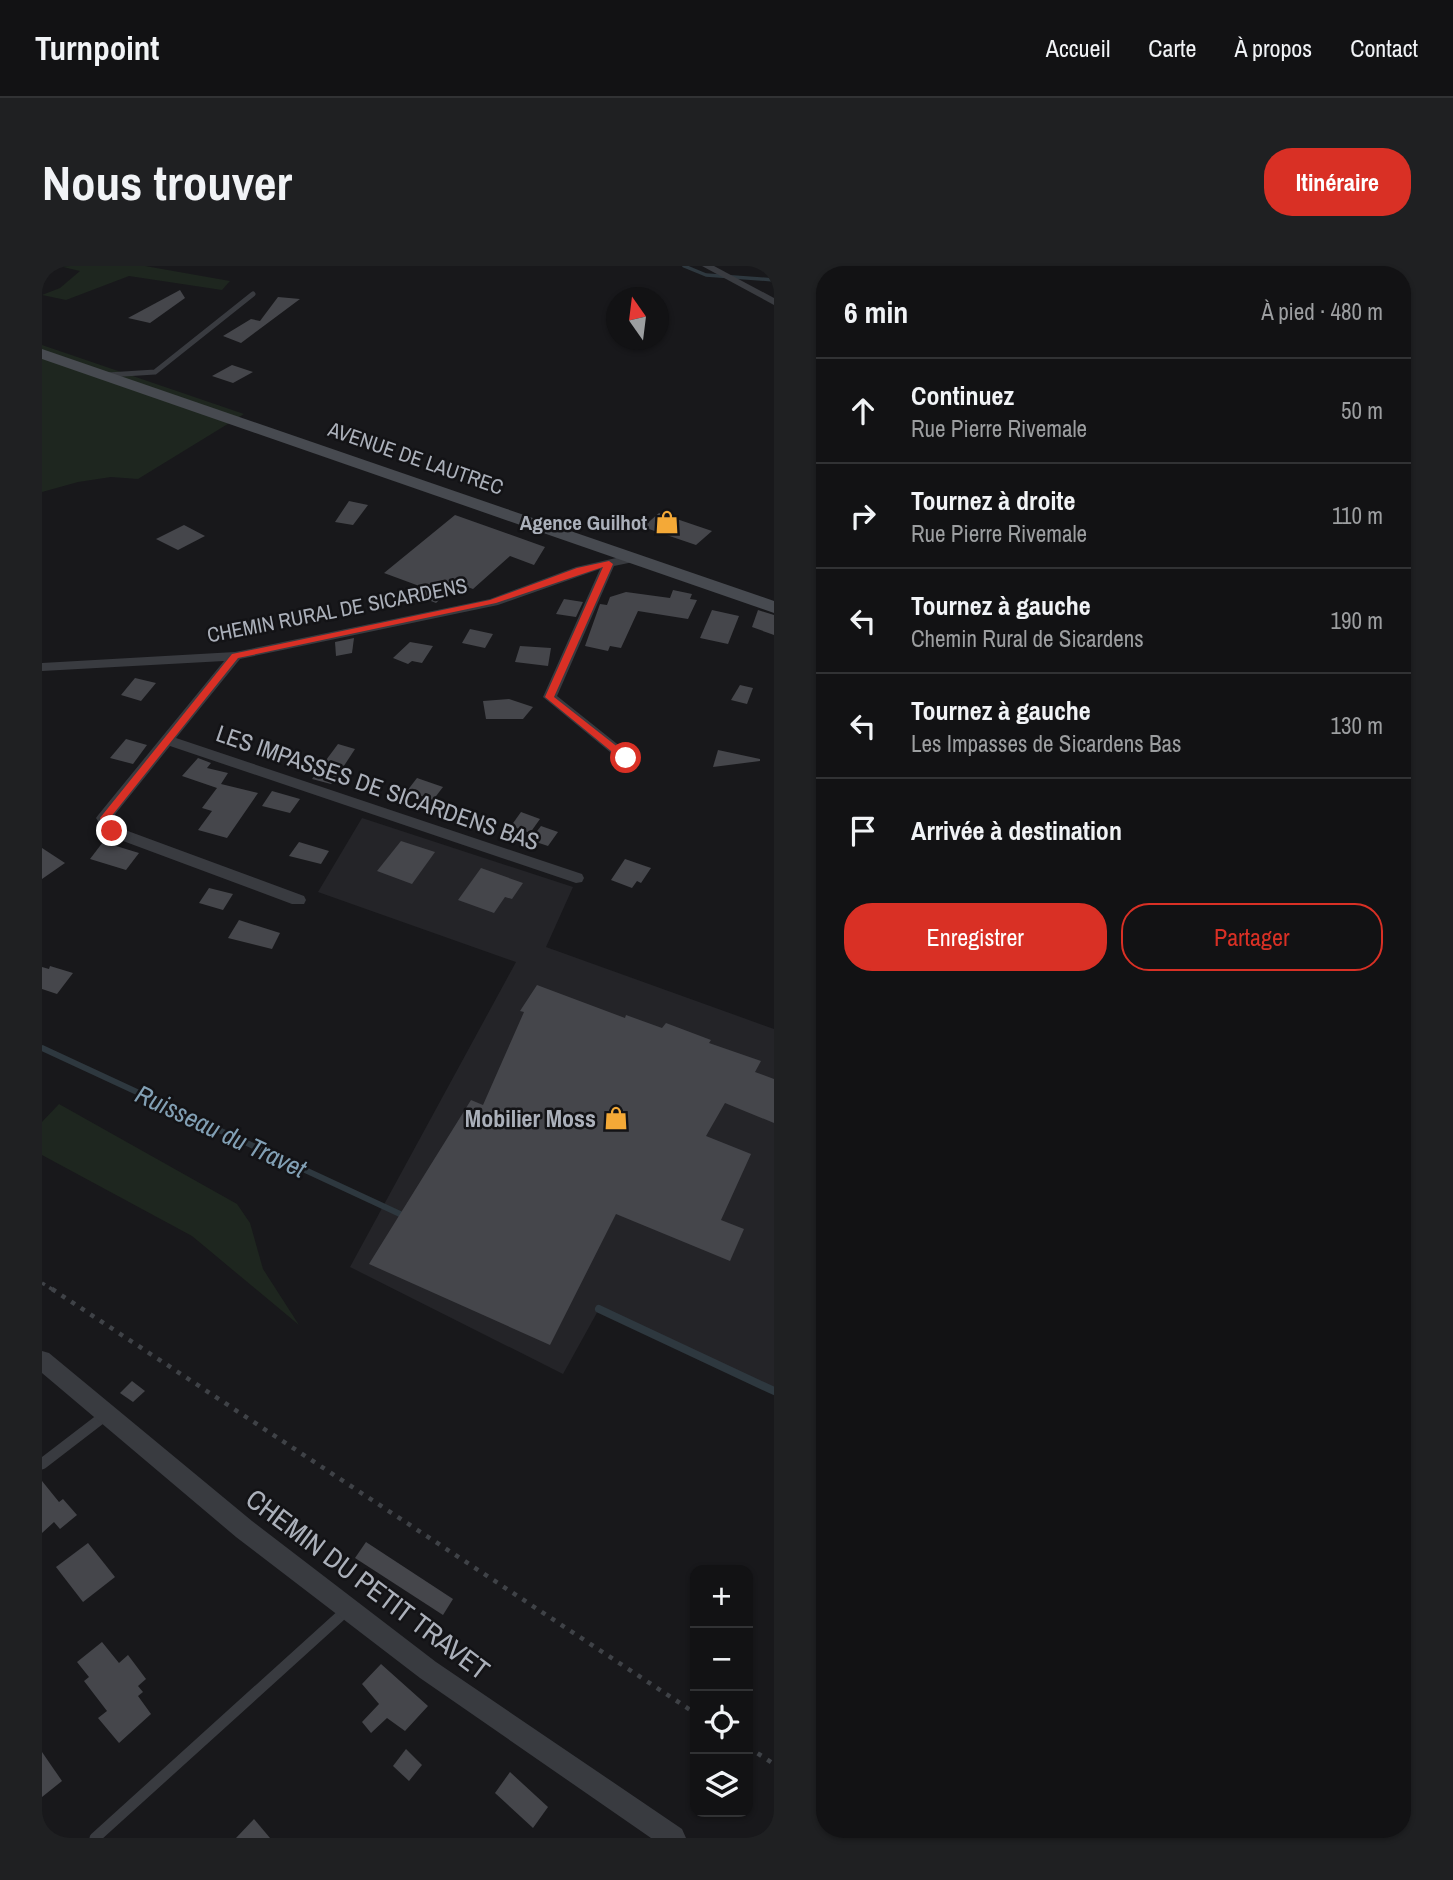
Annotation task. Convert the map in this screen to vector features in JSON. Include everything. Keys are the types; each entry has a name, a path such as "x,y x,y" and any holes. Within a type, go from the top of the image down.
{"main road":[{"name":"AVENUE DE LAUTREC","path":"42,354 774,607"}],"street":[{"path":"707,266 774,302"},
{"name":"CHEMIN RURAL DE SICARDENS","path":"42,667 235,656 493,602 580,570 634,558"},
{"path":"609,564 550,697 626,758"},
{"name":"LES IMPASSES DE SICARDENS BAS","path":"235,656 104,818 112,831 298,900"},
{"name":"LES IMPASSES DE SICARDENS BAS","path":"166,740 576,878"},
{"name":"CHEMIN DU PETIT TRAVET","path":"42,1360 244,1529 428,1670 673,1838"}],"lane":[{"path":"107,375 155,372 253,294"},
{"path":"42,1464 108,1413"},
{"path":"95,1838 348,1609"}],"path":[{"path":"42,1283 690,1710"},
{"path":"753,1750 774,1764"}],"shaded area":[{"path":"59,266 145,266 230,281 222,290 129,276 66,300 42,295 60,288 80,271"},
{"path":"42,345 244,414 138,479 111,477 78,482 42,492"},
{"path":"362,818 573,887 546,947 774,1029 774,1391 599,1309 563,1374 350,1267 516,962 318,892"},
{"path":"59,1104 237,1204 250,1223 263,1269 299,1325 192,1236 42,1155 42,1122"}],"building":[{"path":"180,290 185,298 150,323 128,318"},
{"path":"278,297 300,299 241,343 223,336 251,319 260,321"},
{"path":"232,365 253,372 233,383 212,376"},
{"path":"349,501 368,505 353,525 335,522"},
{"name":"Agence Guilhot","path":"659,513 712,531 696,545 643,527"},
{"path":"455,515 545,547 534,565 510,556 473,589 457,583 436,603 413,594 422,587 384,573"},
{"path":"184,525 205,536 178,550 156,539"},
{"path":"673,590 692,594 690,599 697,600 688,619 638,611 621,648 610,646 608,651 585,646 600,604 607,605 610,597 626,592 670,598"},
{"path":"564,599 583,602 576,617 556,614"},
{"path":"712,610 739,616 728,644 700,638"},
{"path":"758,610 774,615 774,635 752,627"},
{"path":"470,629 493,634 485,648 462,643"},
{"path":"354,638 352,653 336,656 335,642"},
{"path":"410,642 433,646 422,663 412,661 408,664 393,658"},
{"path":"520,646 551,648 548,666 515,662"},
{"path":"135,678 156,683 141,701 121,695"},
{"path":"740,685 753,688 747,704 731,700"},
{"path":"509,699 533,707 523,719 486,719 483,701"},
{"path":"126,739 147,745 133,764 110,758"},
{"path":"338,744 355,749 334,781 331,784 312,779"},
{"path":"718,750 760,759 760,761 713,767"},
{"path":"198,758 211,763 207,768 228,773 221,784 258,793 227,838 198,830 212,811 202,808 217,788 182,776"},
{"path":"417,778 443,787 433,800 407,791"},
{"path":"272,791 300,799 290,813 262,806"},
{"path":"521,812 540,819 530,833 511,826"},
{"path":"541,826 558,832 548,846 530,840"},
{"path":"401,841 435,852 412,884 377,871"},
{"path":"103,842 139,853 126,870 90,859"},
{"path":"299,842 329,851 321,864 289,856"},
{"path":"42,848 65,863 42,879"},
{"path":"625,859 651,868 641,883 637,881 632,888 611,880"},
{"path":"481,868 523,883 512,899 505,897 494,913 458,900"},
{"path":"209,888 233,894 223,910 199,903"},
{"path":"239,920 280,933 272,949 228,938"},
{"path":"50,966 73,973 57,994 42,989 42,967 49,969"},
{"path":"537,985 625,1018 626,1015 662,1028 666,1023 711,1040 709,1043 761,1061 755,1072 774,1079 774,1123 725,1103 706,1136 751,1154 721,1220 744,1229 730,1261 616,1214 550,1345 369,1264 471,1100 483,1105 524,1012 520,1011"},
{"path":"132,1381 145,1391 133,1402 120,1393"},
{"path":"42,1481 59,1502 63,1499 77,1515 60,1529 54,1522 42,1533"},
{"path":"366,1542 453,1599 443,1615 355,1558"},
{"path":"88,1543 115,1577 83,1602 56,1567"},
{"path":"102,1642 119,1663 128,1655 146,1679 138,1686 143,1692 138,1696 151,1714 119,1743 98,1718 107,1711 84,1681 89,1677 77,1662"},
{"path":"381,1664 428,1706 405,1731 387,1718 371,1733 362,1722 379,1704 362,1684"},
{"path":"406,1749 422,1765 409,1781 393,1766"},
{"path":"42,1752 62,1781 42,1797"},
{"path":"510,1772 548,1807 533,1828 495,1793"},
{"path":"254,1819 270,1838 236,1838"}],"waterway":[{"path":"684,266 706,275 774,280"},
{"name":"Ruisseau du Travet","path":"42,1048 400,1214"},
{"name":"Ruisseau du Travet","path":"599,1309 774,1391"}],"place":[{"name":"Agence Guilhot","path":"667,522"},
{"name":"Mobilier Moss","path":"616,1118"}],"route":[{"path":"112,831 104,818 235,656 493,602 580,570 609,564 550,697 626,758"}]}
